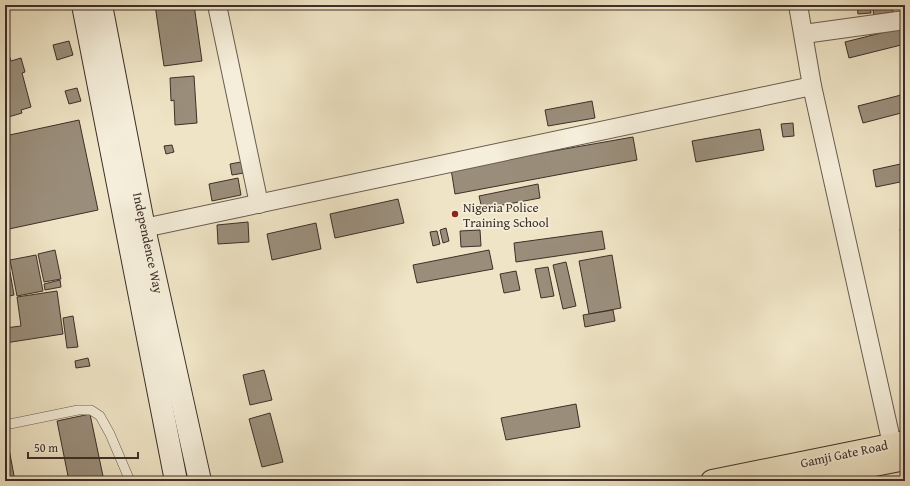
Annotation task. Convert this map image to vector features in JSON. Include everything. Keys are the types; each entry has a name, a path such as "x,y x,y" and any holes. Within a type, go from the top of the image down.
{"main road":[{"name":"Independence Way","path":"83,5 176,481"},
{"name":"Independence Way","path":"101,5 144,228 200,481"},
{"path":"793,481 846,470 900,448"},
{"name":"Gamji Gate Road","path":"712,481 900,448"}],"street":[{"path":"217,5 259,204"},
{"path":"798,5 812,86 900,448"},
{"path":"804,34 905,20"},
{"path":"144,228 812,86"}],"lane":[{"path":"5,424 78,410 91,410 100,416 110,434 130,481"},
{"path":"846,470 874,481"}],"building":[{"path":"155,5 194,5 202,61 164,66"},
{"path":"857,5 870,5 871,13 858,14"},
{"path":"872,5 892,5 893,12 874,15"},
{"path":"905,27 905,44 849,58 845,42"},
{"path":"69,41 73,55 57,60 53,45"},
{"path":"8,52 11,61 21,58 25,72 22,73 31,107 21,110 22,113 5,118 5,53"},
{"path":"194,76 197,123 175,125 174,100 171,101 170,78"},
{"path":"77,88 81,101 69,104 65,91"},
{"path":"905,94 905,112 863,123 858,106"},
{"path":"592,101 595,118 548,126 545,110"},
{"path":"79,120 98,210 9,229 5,213 5,136"},
{"path":"793,123 794,136 783,137 781,124"},
{"path":"760,129 764,150 696,162 692,141"},
{"path":"633,137 637,160 455,194 451,169"},
{"path":"172,145 174,152 166,154 164,146"},
{"path":"241,162 244,173 232,175 230,164"},
{"path":"905,163 905,181 876,187 873,170"},
{"path":"238,178 241,195 212,201 209,184"},
{"path":"538,184 540,198 482,209 479,196"},
{"path":"398,199 404,223 335,238 330,214"},
{"path":"248,222 249,242 218,244 217,225"},
{"path":"316,223 321,249 272,260 267,234"},
{"path":"446,228 449,241 443,243 440,230"},
{"path":"905,228 905,252 900,229"},
{"path":"480,230 481,246 461,247 460,231"},
{"path":"437,231 440,244 433,246 430,232"},
{"path":"602,231 605,249 516,262 514,243"},
{"path":"55,250 61,279 44,282 38,254"},
{"path":"489,250 493,269 417,283 413,265"},
{"path":"36,255 43,291 17,296 10,260"},
{"path":"612,255 621,308 589,314 579,261"},
{"path":"566,262 576,306 563,309 553,265"},
{"path":"5,266 8,272 10,272 14,295 5,297"},
{"path":"548,267 554,296 541,298 535,269"},
{"path":"516,271 520,290 504,293 500,274"},
{"path":"60,280 61,287 45,290 44,284"},
{"path":"57,291 63,334 5,343 5,328 21,326 17,297"},
{"path":"613,310 615,321 585,327 583,315"},
{"path":"73,316 78,347 67,348 63,318"},
{"path":"88,358 90,366 76,368 75,361"},
{"path":"264,370 272,400 250,405 243,375"},
{"path":"576,404 580,427 506,440 501,418"},
{"path":"270,413 283,462 262,467 249,419"},
{"path":"90,414 104,481 69,481 57,421"},
{"path":"6,433 15,481 5,481"}],"place":[{"name":"Nigeria Police Training School","path":"455,214"}]}
